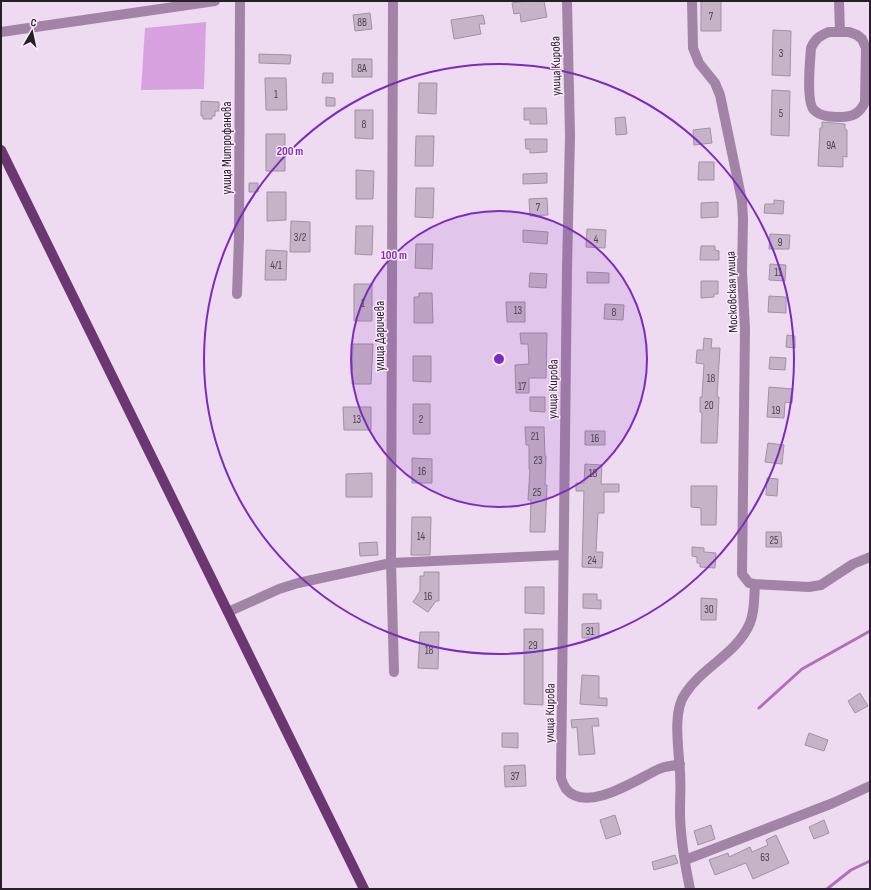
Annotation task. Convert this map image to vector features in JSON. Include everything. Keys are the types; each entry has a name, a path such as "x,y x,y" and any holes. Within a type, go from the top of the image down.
{"main road":[{"path":"1,150 364,889"}],"street":[{"path":"1,32 215,1"},
{"name":"улица Митрофанова","path":"237,294 239,238 240,1"},
{"name":"улица Даричева","path":"393,1 391,563 394,672"},
{"name":"улица Кирова","path":"567,1 570,135 561,778 566,789 575,796 586,799 620,788 661,768 680,764"},
{"name":"Московская улица","path":"692,1 693,48 699,63 715,83 720,95 742,201 742,272 745,330 742,574 749,583 755,584"},
{"path":"839,1 840,32"},
{"path":"828,32 840,32 849,32 857,35 862,39 866,48 865,102 862,110 856,115 848,117 830,117 814,110 810,101 811,48 814,41 819,36 828,32"},
{"path":"228,612 278,589 391,563 563,555"},
{"path":"690,889 686,870 680,812 678,719 679,707 684,695 692,684 734,647 742,637 750,623 753,610 755,584 809,587 821,585 853,564 870,557"},
{"path":"685,860 832,803 870,786"}],"shaded area":[{"path":"206,22 204,89 141,90 145,28"}],"building":[{"path":"544,1 547,17 521,22 520,13 514,14 512,3"},
{"path":"701,1 721,1 721,31 701,31"},
{"path":"370,13 372,29 355,31 353,15"},
{"path":"483,15 485,24 479,24 481,34 454,39 451,20"},
{"path":"773,30 791,31 790,76 772,75"},
{"path":"259,54 291,55 290,64 259,63"},
{"path":"352,59 372,59 372,77 352,77"},
{"path":"323,73 333,73 333,83 322,83"},
{"path":"265,78 286,78 287,110 266,110"},
{"path":"419,83 437,83 436,114 418,113"},
{"path":"772,90 790,91 789,136 771,135"},
{"path":"326,97 335,98 335,106 326,106"},
{"path":"201,101 219,102 219,111 215,111 215,116 212,116 212,119 203,119 203,116 201,116"},
{"path":"524,108 546,108 547,124 530,124 530,120 524,120"},
{"path":"355,110 373,110 373,139 355,138"},
{"path":"625,117 627,134 616,135 615,118"},
{"path":"822,122 845,124 845,129 847,130 847,157 843,156 843,167 818,166 820,128 822,128"},
{"path":"710,128 712,143 694,145 693,130"},
{"path":"266,134 285,134 285,171 266,171"},
{"path":"416,136 434,136 433,166 415,166"},
{"path":"525,139 547,139 547,152 530,153 530,149 526,149"},
{"path":"699,162 714,162 714,180 698,180"},
{"path":"356,170 374,171 373,199 356,199"},
{"path":"547,173 547,183 523,184 523,174"},
{"path":"249,183 258,183 258,192 249,192"},
{"path":"416,188 434,188 433,218 415,217"},
{"path":"267,192 286,192 286,220 267,221"},
{"path":"547,198 548,215 530,216 529,199"},
{"path":"774,200 784,201 783,214 764,213 765,204 774,204"},
{"path":"718,202 718,217 701,218 701,203"},
{"path":"291,221 310,222 310,252 290,252"},
{"path":"356,226 373,226 372,255 355,254"},
{"path":"587,229 606,230 605,248 586,247"},
{"path":"523,230 548,232 547,244 523,242"},
{"path":"770,234 790,235 789,249 769,249"},
{"path":"416,244 433,244 432,269 415,268"},
{"path":"701,246 715,246 715,250 719,251 719,260 700,260"},
{"path":"266,250 287,251 286,280 265,280"},
{"path":"770,264 786,265 785,281 769,280"},
{"path":"587,272 609,273 609,283 587,283"},
{"path":"530,273 547,274 546,288 529,287"},
{"path":"701,281 718,281 718,294 714,294 714,297 701,298"},
{"path":"354,284 372,284 372,321 354,321"},
{"path":"419,293 432,293 433,323 414,323 414,297 419,297"},
{"path":"769,296 786,297 786,313 768,312"},
{"path":"506,302 525,302 525,322 507,322"},
{"path":"605,304 624,305 623,320 604,319"},
{"path":"520,333 547,333 546,378 529,378 529,393 516,393 515,365 529,364 528,344 521,344"},
{"path":"787,335 795,336 795,348 786,347"},
{"path":"704,338 712,339 711,348 720,348 717,397 719,397 717,443 701,443 702,413 700,412 700,397 702,397 704,364 696,363 697,350 703,350"},
{"path":"353,344 373,344 371,384 352,384"},
{"path":"413,356 431,356 431,382 413,381"},
{"path":"770,357 786,358 785,370 769,369"},
{"path":"769,387 793,389 792,403 785,402 784,418 767,417"},
{"path":"530,397 545,397 545,412 530,411"},
{"path":"413,404 430,404 430,434 413,434"},
{"path":"343,407 371,407 371,430 344,430"},
{"path":"525,427 544,427 546,456 545,485 547,485 545,532 530,532 531,500 528,500 530,469 529,445 526,445"},
{"path":"585,431 605,431 605,445 585,445"},
{"path":"768,443 784,445 782,464 765,462"},
{"path":"412,458 432,459 432,483 412,483"},
{"path":"585,464 602,465 601,484 619,484 619,492 604,492 604,513 598,513 596,552 603,552 602,568 582,567 584,491 576,491 576,483 584,483"},
{"path":"372,473 372,497 346,497 346,474"},
{"path":"767,478 778,479 777,496 766,495"},
{"path":"691,486 717,486 716,525 701,525 701,508 691,507"},
{"path":"412,517 431,517 430,555 411,555"},
{"path":"766,532 781,532 782,547 766,547"},
{"path":"377,542 378,555 360,556 359,543"},
{"path":"692,547 704,548 704,552 716,553 715,568 700,567 700,563 697,563 697,557 692,556"},
{"path":"424,572 439,572 439,601 436,601 428,612 413,602 420,591 420,576 424,576"},
{"path":"525,587 544,587 544,614 525,613"},
{"path":"583,594 597,594 597,600 601,600 601,609 583,608"},
{"path":"701,598 717,599 716,620 701,620"},
{"path":"599,623 599,638 582,638 582,624"},
{"path":"524,629 543,629 543,705 524,704"},
{"path":"420,632 439,632 438,669 418,668"},
{"path":"582,675 599,676 599,698 607,698 607,706 580,704"},
{"path":"860,693 868,706 855,713 848,701"},
{"path":"598,718 599,726 592,726 595,754 579,755 577,727 572,728 571,720"},
{"path":"502,733 518,733 518,748 502,747"},
{"path":"809,733 828,740 824,751 805,745"},
{"path":"525,765 526,786 505,787 504,766"},
{"path":"615,815 621,834 606,839 600,820"},
{"path":"824,820 829,833 814,839 809,827"},
{"path":"711,825 715,839 698,845 694,831"},
{"path":"776,835 789,863 753,879 746,863 715,875 709,860 728,853 729,857 750,847 752,852 768,845 766,840"},
{"path":"675,855 678,863 654,870 652,862"}],"waterway":[{"path":"759,708 802,669 870,631"},
{"path":"827,889 851,870 870,861"}]}
